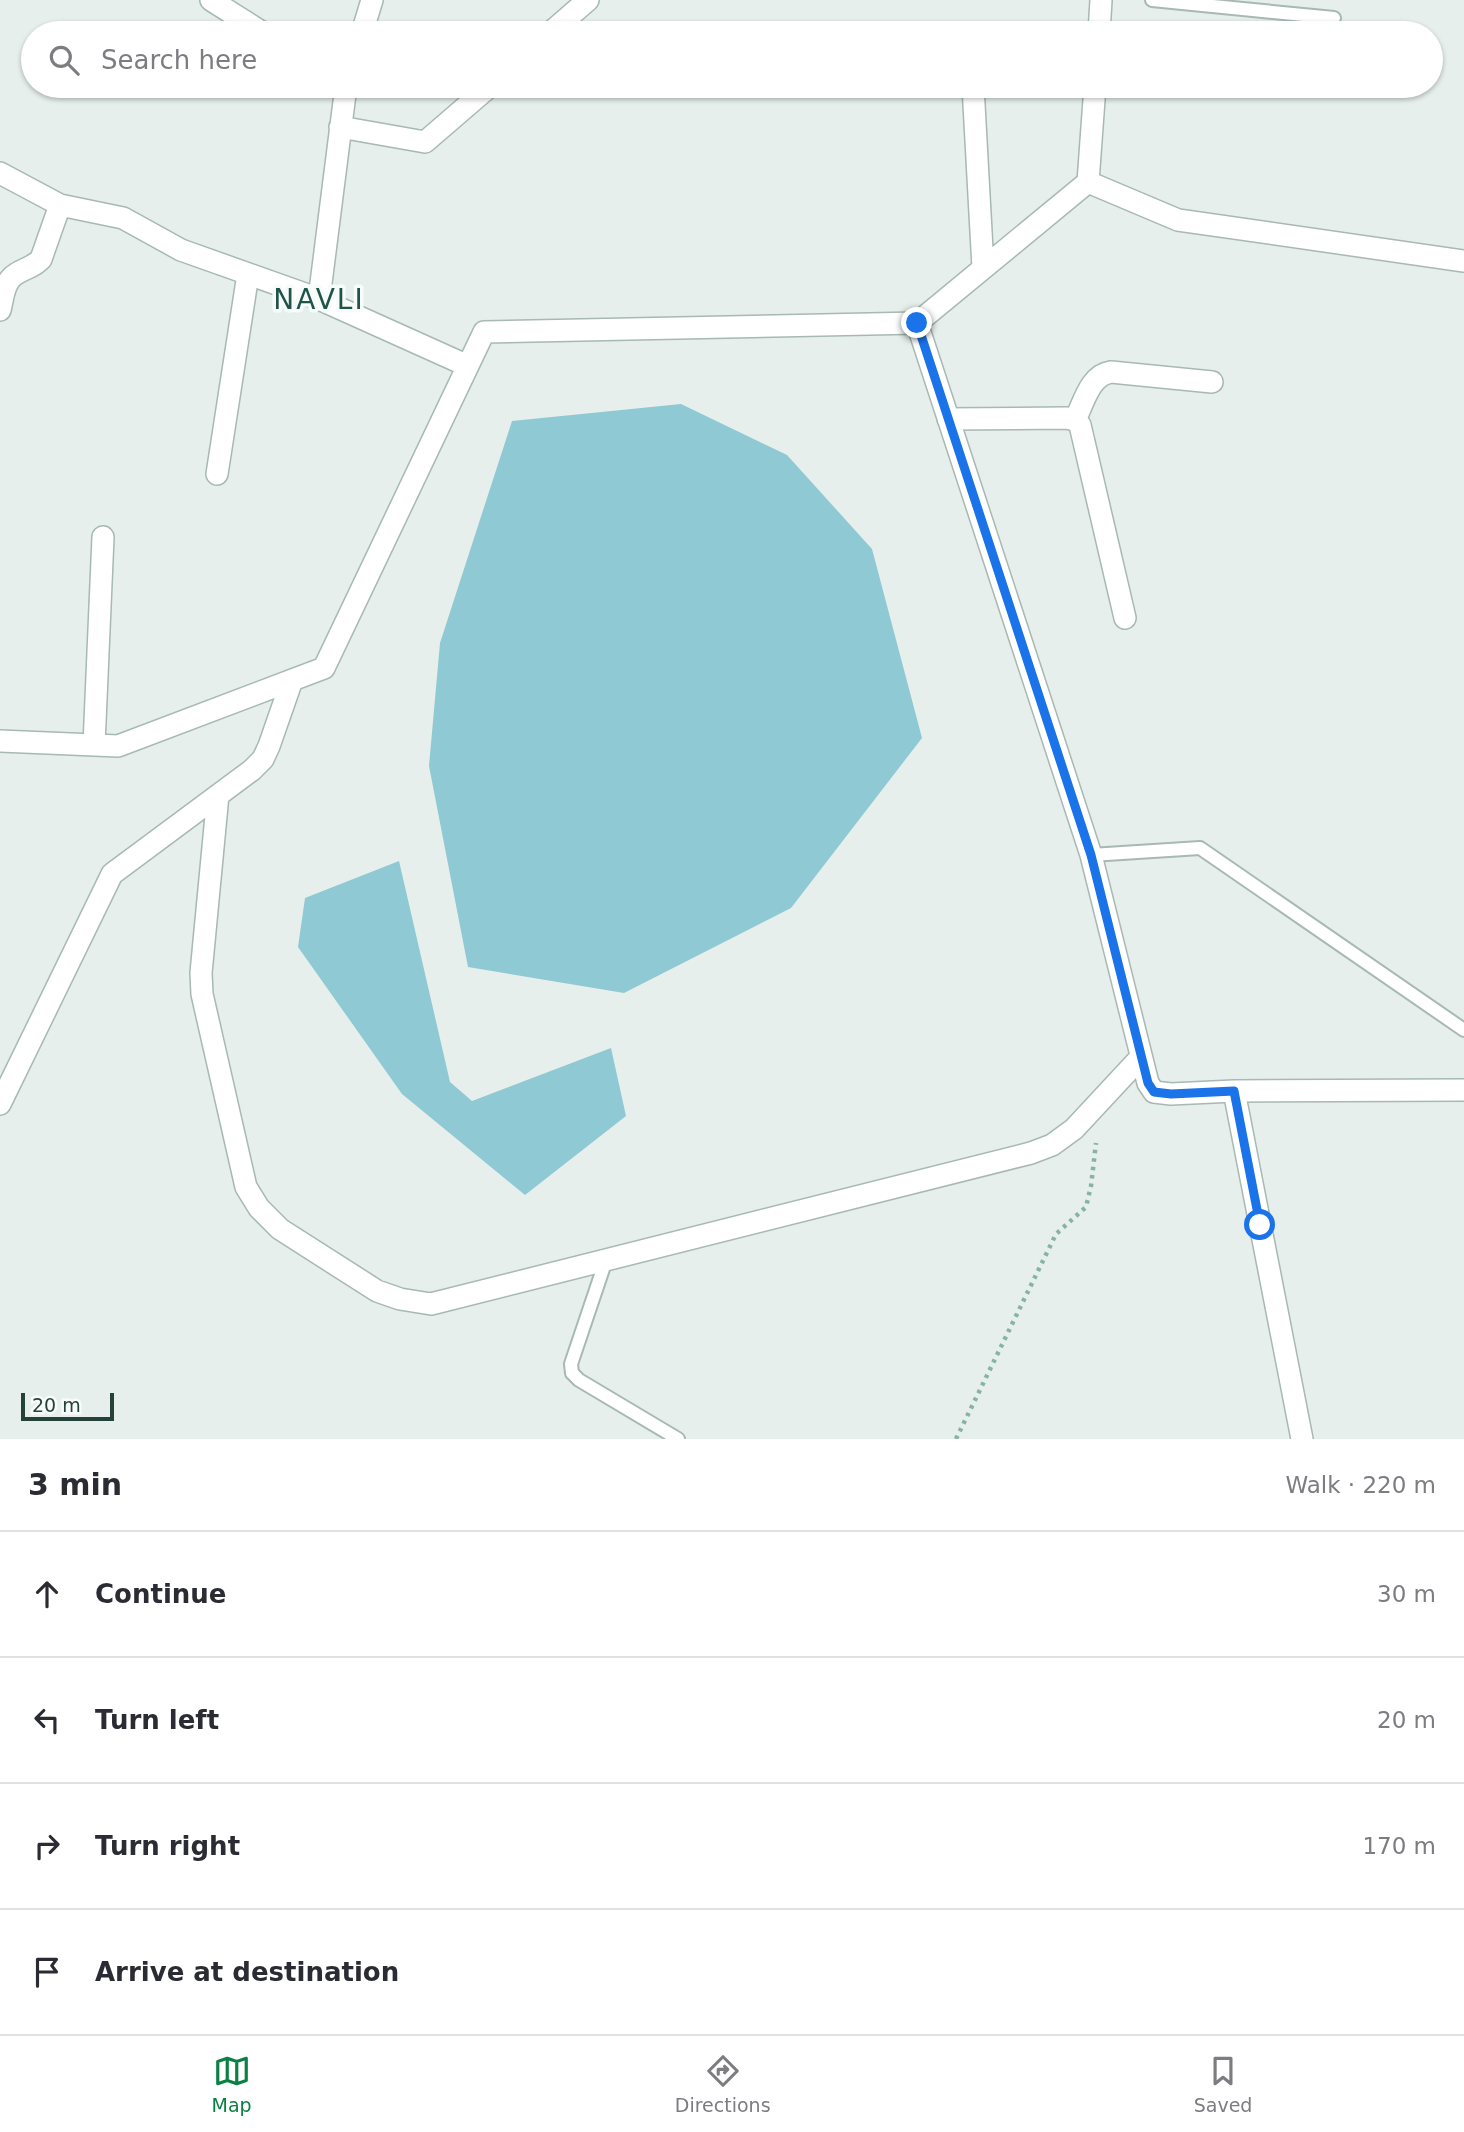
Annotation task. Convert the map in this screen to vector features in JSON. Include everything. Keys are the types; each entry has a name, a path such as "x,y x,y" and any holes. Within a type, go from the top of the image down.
{"street":[{"path":"211,0 244,21"},
{"path":"366,21 372,0"},
{"path":"564,21 588,0"},
{"path":"1100,21 1101,0"},
{"path":"319,299 344,98"},
{"path":"340,127 425,142 476,98"},
{"path":"975,98 983,268"},
{"path":"0,741 118,747 324,668 484,332 917,323 1088,182 1094,98"},
{"path":"0,173 60,205 122,218 181,250 319,299 468,366"},
{"path":"1088,182 1178,220 1464,261"},
{"path":"0,310 9,280 36,265 41,259 60,205"},
{"path":"217,474 247,274"},
{"path":"917,323 1091,855 1141,1058 1148,1083 1154,1092 1463,1091"},
{"path":"1075,420 1101,373 1212,383"},
{"path":"948,419 1067,418 1080,425 1125,618"},
{"path":"94,745 103,537"},
{"path":"0,1104 112,874 252,770 263,758 292,680"},
{"path":"218,795 201,973 202,994 246,1186 258,1208 280,1229 377,1291 400,1299 431,1304 1031,1153 1052,1145 1074,1129 1141,1058"},
{"path":"1234,1091 1302,1439"}],"lane":[{"path":"1152,0 1334,18"},
{"path":"1091,855 1200,848 1464,1030"},
{"path":"606,1260 571,1364 572,1373 579,1380 678,1439"}],"path":[{"path":"956,1439 1055,1234 1086,1207 1091,1186 1100,1101"}],"water":[{"path":"681,404 787,455 872,549 922,738 791,908 624,993 468,967 429,766 440,643 512,421"},
{"path":"399,861 450,1082 472,1101 611,1048 626,1116 525,1195 402,1094 298,947 305,898"}],"district":[{"name":"NAVLI","path":"319,299"}],"route":[{"path":"917,323 1091,855 1148,1083 1154,1092 1171,1094 1234,1091 1260,1225"}]}
